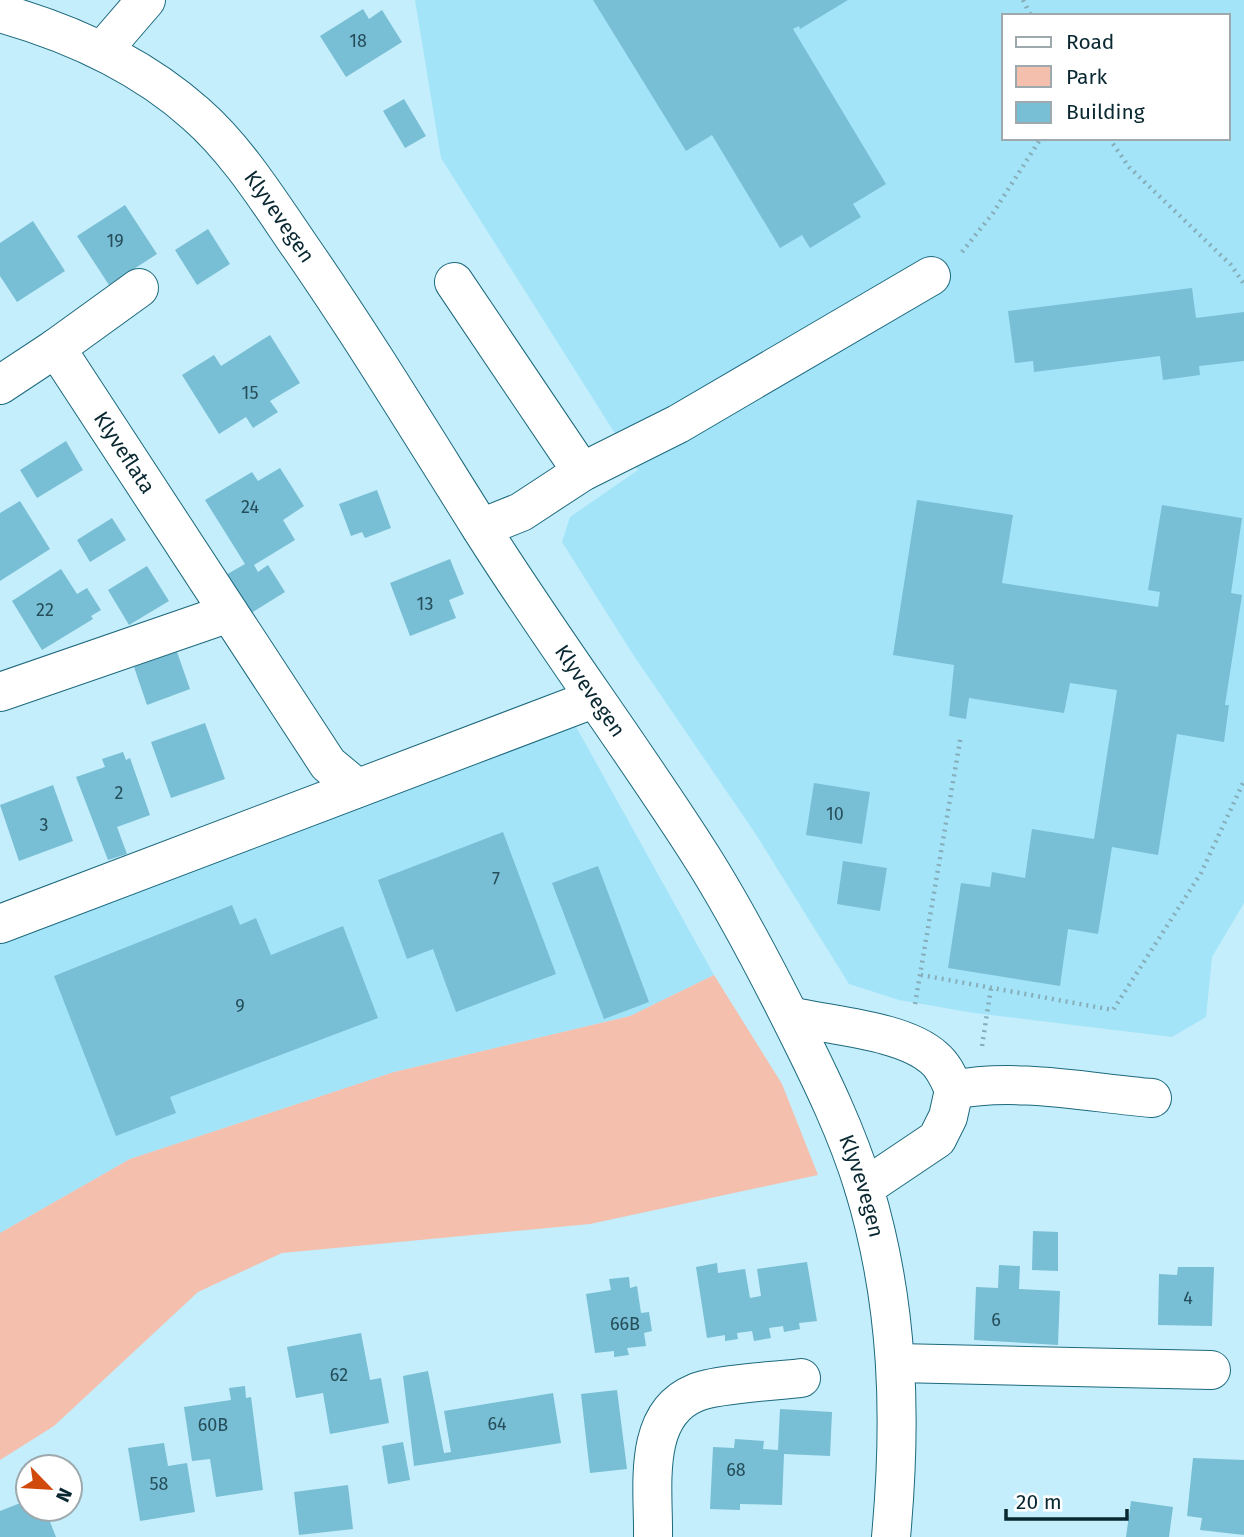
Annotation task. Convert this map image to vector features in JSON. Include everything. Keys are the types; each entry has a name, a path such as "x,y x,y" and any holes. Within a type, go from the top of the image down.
{"street":[{"path":"102,51 146,0"},
{"name":"Klyvevegen","path":"0,13 46,26 102,51 149,78 198,115 248,171 370,348 481,528 593,699 698,850 790,1016 846,1136 864,1188 888,1280 897,1363 897,1474 891,1537"},
{"path":"481,528 521,512 582,472 678,424 931,276"},
{"path":"454,282 582,472"},
{"path":"0,385 139,288"},
{"name":"Klyveflata","path":"56,348 328,764 357,788"},
{"path":"0,692 229,613"},
{"path":"0,924 593,699"},
{"path":"790,1016 883,1034 908,1043 935,1058 965,1088 1152,1098"},
{"path":"864,1188 936,1139 965,1088"},
{"path":"897,1363 1211,1370"},
{"path":"653,1537 654,1452 660,1428 671,1408 696,1392 801,1378"}],"path":[{"path":"931,276 963,251 993,213 1040,140"},
{"path":"1110,140 1129,167 1231,265 1244,284"},
{"path":"908,1043 961,735"},
{"path":"920,975 1113,1010 1200,873 1244,780"},
{"path":"965,1088 990,988"}],"shaded area":[{"path":"415,0 1244,0 1244,903 1212,957 1206,1017 1172,1037 974,1013 899,1000 849,984 755,833 634,656 562,542 570,517 638,470 441,158"},
{"path":"574,723 714,975 630,1016 394,1072 130,1159 0,1233 0,927"}],"green space":[{"path":"714,975 782,1084 818,1175 590,1224 282,1253 198,1292 54,1426 0,1460 0,1233 130,1159 394,1072 630,1016"}],"building":[{"path":"593,0 848,0 800,29 799,26 793,29 886,184 853,204 861,217 810,248 802,235 780,248 712,135 686,151"},
{"path":"363,9 369,19 382,10 402,42 346,77 320,36"},
{"path":"404,99 426,136 405,148 383,111"},
{"path":"125,205 157,254 109,285 77,236"},
{"path":"33,221 65,271 17,302 0,276 0,243"},
{"path":"208,229 230,264 197,285 175,250"},
{"path":"1192,288 1196,318 1244,312 1244,361 1199,366 1200,375 1163,380 1160,356 1034,372 1033,361 1015,363 1008,311"},
{"path":"270,335 300,383 270,401 278,412 253,428 246,417 219,434 182,375 214,355 221,366"},
{"path":"66,441 83,470 37,498 20,470"},
{"path":"280,468 304,506 283,520 295,540 254,565 258,572 268,565 285,592 248,615 224,576 245,564 205,500 252,472 258,481"},
{"path":"377,490 391,528 365,538 362,532 351,536 339,504"},
{"path":"917,500 1013,515 1002,583 1158,607 1160,592 1148,590 1162,505 1242,518 1231,593 1242,595 1225,705 1229,705 1224,742 1177,734 1158,855 1112,847 1098,934 1068,929 1060,986 948,968 961,883 990,887 992,872 1025,878 1032,829 1094,839 1117,690 1070,683 1064,713 969,698 966,719 949,716 954,665 893,655"},
{"path":"20,501 50,549 0,581 0,513"},
{"path":"112,518 126,540 90,562 77,540"},
{"path":"450,559 464,594 449,600 456,618 410,636 390,583"},
{"path":"147,566 169,601 129,625 108,590"},
{"path":"61,569 77,594 87,588 101,610 91,616 93,619 42,650 12,601"},
{"path":"177,652 190,689 147,705 134,667"},
{"path":"205,723 225,779 171,798 151,742"},
{"path":"123,752 126,760 130,758 150,815 117,827 127,854 108,860 76,777 105,767 102,759"},
{"path":"814,783 870,792 862,844 806,835"},
{"path":"53,785 73,841 19,861 0,805"},
{"path":"503,832 556,974 456,1012 433,949 407,959 378,880"},
{"path":"843,861 887,868 880,911 837,904"},
{"path":"598,866 649,1002 604,1019 552,883"},
{"path":"232,905 240,925 256,918 271,955 343,926 378,1018 170,1097 176,1113 116,1136 54,976"},
{"path":"1033,1231 1058,1232 1058,1271 1032,1270"},
{"path":"807,1262 817,1321 799,1323 800,1329 784,1332 783,1326 769,1328 771,1338 754,1341 752,1331 737,1333 738,1339 725,1341 725,1335 707,1338 696,1267 717,1263 718,1273 745,1269 750,1298 761,1296 757,1269"},
{"path":"999,1265 1020,1266 1019,1289 1060,1291 1058,1345 974,1340 976,1287 998,1288"},
{"path":"1178,1267 1214,1267 1212,1326 1158,1325 1159,1274 1177,1275"},
{"path":"629,1277 630,1288 637,1286 641,1313 649,1312 652,1331 644,1333 646,1346 627,1348 629,1355 614,1357 614,1351 595,1353 586,1294 611,1290 609,1279"},
{"path":"361,1333 370,1380 381,1378 389,1423 330,1434 323,1393 296,1398 287,1347"},
{"path":"428,1371 444,1453 451,1452 444,1411 553,1393 561,1443 414,1466 403,1376"},
{"path":"245,1386 246,1398 251,1397 263,1490 216,1497 210,1459 192,1461 184,1407 231,1400 229,1388"},
{"path":"617,1390 627,1469 590,1473 581,1394"},
{"path":"780,1409 832,1412 830,1456 784,1454 782,1505 740,1504 740,1510 710,1509 713,1447 734,1448 735,1439 764,1441 763,1449 778,1450"},
{"path":"403,1442 410,1480 388,1484 382,1446"},
{"path":"164,1443 168,1466 187,1463 195,1512 140,1521 128,1448"},
{"path":"1193,1458 1244,1460 1244,1535 1200,1530 1202,1518 1187,1516"},
{"path":"348,1485 353,1529 299,1535 294,1492"},
{"path":"1131,1501 1173,1507 1169,1537 1126,1537"},
{"path":"14,1506 14,1523 50,1523 56,1537 0,1537 0,1511"}]}
